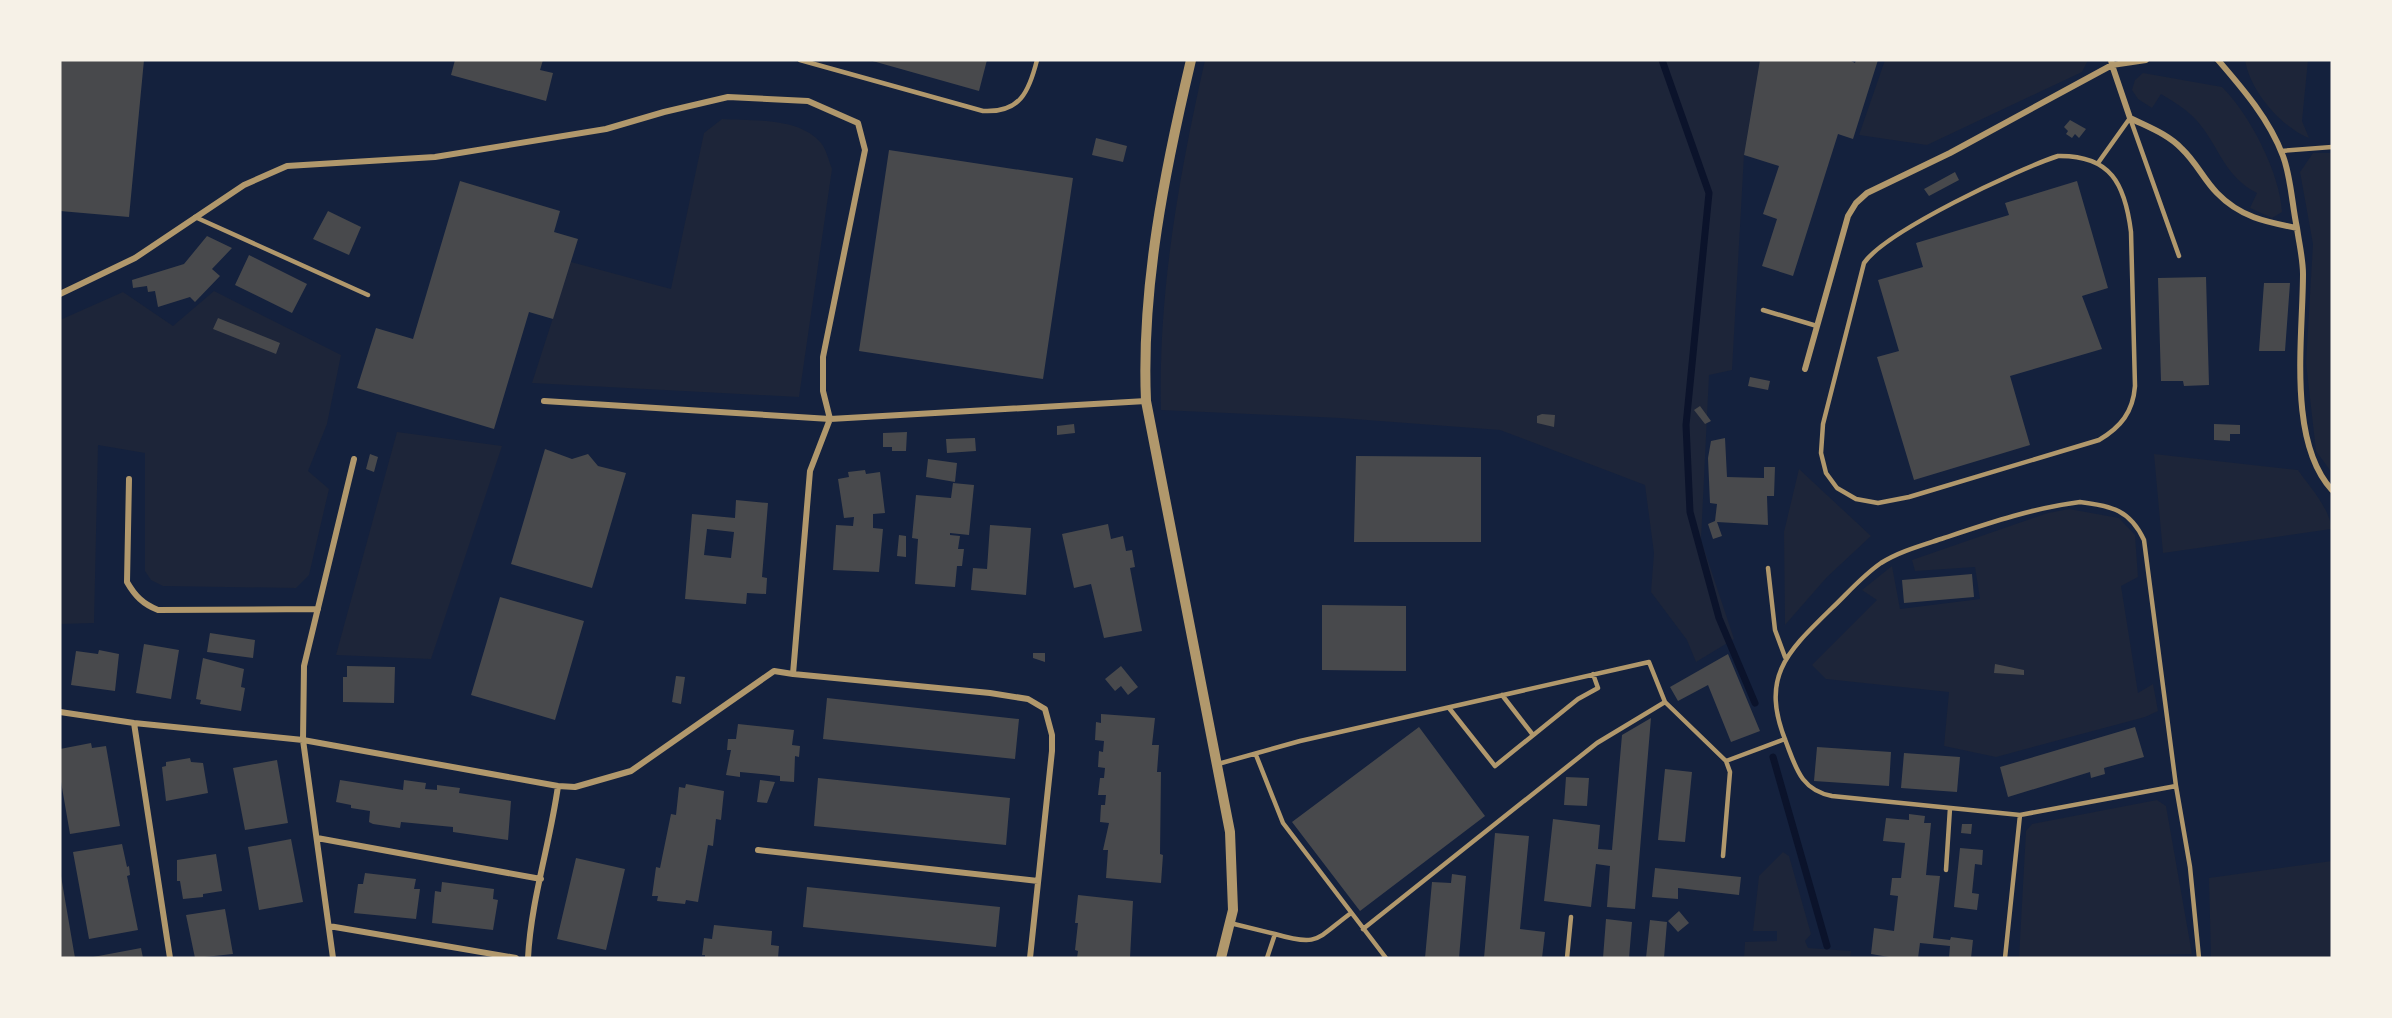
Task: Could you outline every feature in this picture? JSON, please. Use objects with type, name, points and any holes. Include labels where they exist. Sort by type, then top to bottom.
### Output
[{"type":"street","points":[[1191,60],[1168,176],[1149,299],[1144,357],[1146,401],[1230,832],[1233,910],[1221,958]]},
{"type":"street","points":[[1805,369],[1848,216],[1856,203],[1867,193],[1950,153],[2112,63],[2146,60]]},
{"type":"street","points":[[2218,60],[2253,103],[2281,151],[2297,228],[2303,272],[2300,340],[2301,392],[2310,455],[2332,490]]},
{"type":"street","points":[[2112,63],[2130,118],[2168,136],[2184,150],[2216,193],[2235,209],[2256,221],[2297,228]]},
{"type":"street","points":[[60,294],[135,258],[244,185],[287,166],[435,158],[606,129],[728,97],[807,101],[858,123],[865,150],[823,357],[824,391],[830,419],[810,471],[793,674]]},
{"type":"street","points":[[543,401],[830,419],[1146,401]]},
{"type":"street","points":[[333,958],[303,741],[304,666],[354,459]]},
{"type":"street","points":[[129,478],[127,582],[134,594],[145,604],[158,610],[318,609]]},
{"type":"street","points":[[60,712],[134,723],[303,741],[558,786],[575,787],[631,771],[774,671],[990,693],[1028,699],[1045,709],[1052,735],[1030,958]]},
{"type":"street","points":[[134,723],[170,958]]},
{"type":"street","points":[[528,958],[530,931],[558,786]]},
{"type":"street","points":[[316,838],[541,879]]},
{"type":"street","points":[[758,850],[1038,881]]},
{"type":"street","points":[[329,926],[516,958]]},
{"type":"lane","points":[[800,60],[983,111],[999,111],[1011,107],[1022,98],[1031,83],[1037,60]]},
{"type":"lane","points":[[2098,163],[2130,118]]},
{"type":"lane","points":[[2130,118],[2179,256]]},
{"type":"lane","points":[[2281,151],[2332,147]]},
{"type":"lane","points":[[2058,156],[2078,156],[2098,163],[2110,173],[2121,188],[2128,207],[2131,231],[2135,386],[2134,403],[2125,419],[2114,431],[2098,440],[1909,497],[1878,503],[1856,499],[1838,488],[1826,473],[1821,453],[1822,424],[1859,276],[1871,253],[1904,232],[2035,164],[2058,156]]},
{"type":"lane","points":[[195,217],[368,295]]},
{"type":"lane","points":[[1763,310],[1817,326]]},
{"type":"lane","points":[[2176,786],[2020,815],[1821,794],[1805,784],[1785,740],[1776,718],[1774,687],[1785,657],[1861,580],[1881,563],[1905,551],[2045,506],[2080,502],[2115,509],[2129,516],[2144,540],[2176,786],[2190,867],[2199,958]]},
{"type":"lane","points":[[1768,568],[1775,630],[1785,657]]},
{"type":"lane","points":[[1217,765],[1300,741],[1649,662],[1665,702],[1726,761],[1730,772],[1723,856]]},
{"type":"lane","points":[[1449,708],[1495,766],[1578,699],[1598,688],[1593,674]]},
{"type":"lane","points":[[1502,695],[1533,735]]},
{"type":"lane","points":[[1363,929],[1597,742],[1665,702]]},
{"type":"lane","points":[[1726,761],[1785,740]]},
{"type":"lane","points":[[1256,755],[1283,823],[1386,958]]},
{"type":"lane","points":[[1946,870],[1950,808]]},
{"type":"lane","points":[[2005,958],[2020,815]]},
{"type":"lane","points":[[1230,923],[1301,942],[1314,940],[1351,913]]},
{"type":"lane","points":[[1567,958],[1571,917]]},
{"type":"lane","points":[[1267,958],[1275,934]]},
{"type":"shaded area","points":[[1205,60],[1760,60],[1744,155],[1732,370],[1709,375],[1701,540],[1734,639],[1696,662],[1687,640],[1651,592],[1654,553],[1645,485],[1500,430],[1340,418],[1161,410],[1163,321],[1172,234]]},
{"type":"shaded area","points":[[1885,60],[2088,60],[2082,72],[1927,145],[1859,135]]},
{"type":"shaded area","points":[[2245,60],[2308,60],[2302,121],[2309,138],[2288,126],[2268,106],[2253,84]]},
{"type":"shaded area","points":[[2143,73],[2222,87],[2243,113],[2262,145],[2276,180],[2282,212],[2272,218],[2250,208],[2257,193],[2246,186],[2230,170],[2205,132],[2185,110],[2161,94],[2152,108],[2138,99],[2132,90],[2135,80]]},
{"type":"shaded area","points":[[722,119],[775,122],[801,129],[821,143],[832,169],[799,397],[532,383],[571,262],[671,289],[704,133]]},
{"type":"shaded area","points":[[2313,153],[2332,153],[2332,473],[2316,451],[2306,363],[2313,244],[2300,172]]},
{"type":"shaded area","points":[[214,291],[341,355],[327,424],[308,471],[329,489],[309,575],[296,588],[163,586],[151,580],[145,571],[145,453],[98,445],[94,623],[60,624],[60,320],[123,292],[173,326]]},
{"type":"shaded area","points":[[397,432],[502,446],[431,659],[336,655]]},
{"type":"shaded area","points":[[2154,454],[2298,470],[2325,508],[2329,517],[2332,534],[2331,529],[2163,553]]},
{"type":"shaded area","points":[[1799,469],[1871,536],[1827,577],[1785,625],[1784,532]]},
{"type":"shaded area","points":[[2069,509],[2119,518],[2135,535],[2138,577],[2121,586],[2138,693],[2153,684],[2158,711],[2145,717],[1996,757],[1944,746],[1949,692],[1826,679],[1812,665],[1877,600],[1862,590],[1892,566],[1900,609],[1980,599],[1975,567],[1915,571],[1912,560],[2048,513]]},
{"type":"shaded area","points":[[2157,800],[2166,806],[2192,954],[2019,958],[2026,831],[2032,824]]},
{"type":"shaded area","points":[[1783,852],[1789,856],[1811,934],[1805,941],[1808,948],[1851,951],[1850,958],[1744,958],[1745,942],[1777,941],[1777,931],[1753,931],[1759,876]]},
{"type":"shaded area","points":[[2332,861],[2332,958],[2211,958],[2209,878]]},
{"type":"building","points":[[60,60],[144,60],[129,217],[60,211]]},
{"type":"building","points":[[455,60],[543,60],[540,70],[553,73],[546,101],[451,75]]},
{"type":"building","points":[[869,60],[987,60],[979,91]]},
{"type":"building","points":[[1760,60],[1849,60],[1855,63],[1856,60],[1878,60],[1853,139],[1838,134],[1793,276],[1762,266],[1777,219],[1763,214],[1779,166],[1744,155]]},
{"type":"building","points":[[2070,120],[2086,129],[2079,138],[2075,134],[2072,138],[2066,134],[2068,131],[2064,127]]},
{"type":"building","points":[[1096,138],[1127,146],[1123,162],[1092,155]]},
{"type":"building","points":[[889,150],[1073,178],[1043,379],[859,351]]},
{"type":"building","points":[[1955,172],[1959,180],[1929,196],[1924,189]]},
{"type":"building","points":[[460,181],[560,211],[554,232],[578,239],[553,319],[529,312],[494,429],[357,388],[376,328],[413,339]]},
{"type":"building","points":[[2077,181],[2108,288],[2082,296],[2102,349],[2010,376],[2030,445],[1914,480],[1877,357],[1899,351],[1878,280],[1923,267],[1916,243],[2009,215],[2005,203]]},
{"type":"building","points":[[328,211],[361,227],[349,255],[313,239]]},
{"type":"building","points":[[207,236],[232,248],[212,269],[220,276],[195,302],[190,297],[158,307],[155,291],[148,292],[147,286],[133,288],[132,280],[184,264]]},
{"type":"building","points":[[249,255],[307,284],[292,313],[235,285]]},
{"type":"building","points":[[2206,277],[2209,385],[2184,386],[2183,381],[2161,381],[2158,278]]},
{"type":"building","points":[[2264,283],[2290,283],[2285,351],[2259,351]]},
{"type":"building","points":[[218,318],[280,343],[276,354],[213,329]]},
{"type":"building","points":[[1750,377],[1770,381],[1768,390],[1748,386]]},
{"type":"building","points":[[1700,406],[1711,421],[1705,424],[1694,410]]},
{"type":"building","points":[[1555,415],[1554,427],[1537,423],[1537,416]]},
{"type":"building","points":[[1074,424],[1075,433],[1057,435],[1057,426]]},
{"type":"building","points":[[2214,424],[2240,425],[2240,434],[2230,434],[2230,441],[2214,440]]},
{"type":"building","points":[[907,432],[906,451],[892,451],[892,447],[883,447],[883,433]]},
{"type":"building","points":[[975,438],[976,451],[947,453],[946,439]]},
{"type":"building","points":[[1725,438],[1727,477],[1764,478],[1764,467],[1775,467],[1774,496],[1767,496],[1768,525],[1717,522],[1722,536],[1713,539],[1708,524],[1715,521],[1717,504],[1710,503],[1708,458],[1711,441]]},
{"type":"building","points":[[545,449],[572,459],[588,454],[598,466],[626,473],[592,588],[511,564]]},
{"type":"building","points":[[370,454],[378,457],[374,472],[366,469]]},
{"type":"building","points":[[1356,456],[1481,457],[1481,542],[1354,542]]},
{"type":"building","points":[[928,459],[957,463],[955,482],[926,477]]},
{"type":"building","points":[[865,470],[866,474],[880,472],[885,513],[873,514],[873,528],[883,529],[879,572],[833,570],[836,525],[853,526],[854,517],[844,518],[838,479],[849,477],[848,472]]},
{"type":"building","points":[[953,483],[974,485],[969,535],[950,533],[950,535],[960,536],[958,549],[964,549],[962,566],[957,566],[955,587],[915,584],[918,539],[912,538],[916,495],[951,498]]},
{"type":"building","points":[[736,500],[768,503],[762,577],[767,578],[766,594],[747,593],[746,604],[685,599],[692,514],[735,518]],"holes":[[[707,529],[734,532],[731,558],[704,555]]]},
{"type":"building","points":[[1108,524],[1111,539],[1123,536],[1126,551],[1132,550],[1135,567],[1130,568],[1142,631],[1104,638],[1091,584],[1074,588],[1062,534]]},
{"type":"building","points":[[990,525],[1031,528],[1026,595],[971,590],[973,568],[987,569]]},
{"type":"building","points":[[899,535],[906,536],[906,557],[897,556]]},
{"type":"building","points":[[1972,574],[1974,597],[1904,603],[1902,580]]},
{"type":"building","points":[[500,597],[584,621],[555,720],[471,695]]},
{"type":"building","points":[[1322,605],[1406,606],[1406,671],[1322,670]]},
{"type":"building","points":[[210,633],[255,640],[253,658],[207,652]]},
{"type":"building","points":[[144,644],[179,650],[171,699],[136,693]]},
{"type":"building","points":[[99,650],[119,654],[115,691],[71,685],[76,651],[98,654]]},
{"type":"building","points":[[1033,653],[1045,653],[1045,662],[1033,658]]},
{"type":"building","points":[[1728,654],[1760,731],[1731,742],[1708,685],[1678,701],[1670,687]]},
{"type":"building","points":[[203,658],[244,669],[241,687],[245,688],[241,711],[200,704],[201,700],[196,699]]},
{"type":"building","points":[[1995,664],[2024,670],[2024,675],[1994,673]]},
{"type":"building","points":[[347,666],[395,667],[394,703],[343,702],[343,677],[347,677]]},
{"type":"building","points":[[1121,666],[1138,687],[1128,695],[1121,686],[1115,691],[1105,679]]},
{"type":"building","points":[[676,676],[685,677],[681,704],[672,702]]},
{"type":"building","points":[[827,698],[1019,719],[1015,759],[823,739]]},
{"type":"building","points":[[1101,714],[1155,718],[1152,745],[1159,745],[1157,772],[1161,772],[1160,854],[1163,855],[1161,883],[1106,878],[1108,850],[1103,850],[1109,823],[1100,822],[1101,805],[1105,805],[1106,795],[1098,795],[1100,778],[1104,778],[1105,768],[1098,767],[1099,751],[1103,752],[1104,741],[1095,740],[1096,722],[1101,723]]},
{"type":"building","points":[[1651,718],[1635,909],[1607,907],[1610,866],[1596,864],[1591,907],[1544,901],[1553,819],[1600,825],[1598,849],[1612,850],[1622,735]]},
{"type":"building","points":[[738,724],[794,730],[792,745],[800,746],[799,757],[795,756],[794,782],[780,781],[780,776],[761,774],[740,772],[740,777],[726,775],[731,750],[727,750],[728,739],[736,739]]},
{"type":"building","points":[[1419,727],[1485,816],[1360,911],[1292,822]]},
{"type":"building","points":[[2135,727],[2144,757],[2104,768],[2105,774],[2091,778],[2090,772],[2008,797],[2000,767]]},
{"type":"building","points":[[91,743],[92,748],[106,746],[120,826],[70,834],[60,776],[60,749]]},
{"type":"building","points":[[1817,747],[1891,752],[1889,786],[1814,781]]},
{"type":"building","points":[[1904,753],[1960,757],[1957,792],[1901,788]]},
{"type":"building","points":[[190,758],[191,762],[203,763],[208,793],[166,801],[162,767],[166,766],[166,762]]},
{"type":"building","points":[[277,760],[288,823],[245,830],[233,768]]},
{"type":"building","points":[[1665,769],[1692,772],[1685,842],[1658,840]]},
{"type":"building","points":[[1566,777],[1589,778],[1587,806],[1564,805]]},
{"type":"building","points":[[818,778],[1010,798],[1006,845],[814,826]]},
{"type":"building","points":[[340,780],[403,790],[404,780],[426,783],[425,789],[437,790],[437,785],[460,788],[459,793],[511,801],[508,840],[453,832],[453,827],[401,822],[400,828],[373,824],[369,822],[370,811],[351,808],[351,805],[336,802]]},
{"type":"building","points":[[760,780],[775,782],[767,803],[757,802]]},
{"type":"building","points":[[686,784],[724,791],[721,820],[716,819],[713,846],[708,845],[698,902],[686,900],[685,904],[657,901],[658,896],[652,896],[656,867],[660,868],[671,814],[676,815],[679,787],[685,788]]},
{"type":"building","points":[[1909,814],[1925,816],[1924,823],[1931,823],[1926,875],[1940,876],[1933,938],[1950,940],[1951,937],[1973,940],[1971,958],[1949,958],[1950,946],[1920,943],[1918,958],[1895,958],[1871,954],[1874,928],[1894,931],[1898,896],[1890,895],[1892,878],[1901,878],[1905,843],[1883,841],[1886,818],[1909,820]]},
{"type":"building","points":[[1962,824],[1972,824],[1971,834],[1961,833]]},
{"type":"building","points":[[1495,833],[1529,836],[1520,929],[1545,932],[1542,958],[1484,958]]},
{"type":"building","points":[[291,839],[303,902],[259,910],[248,847]]},
{"type":"building","points":[[122,844],[127,867],[129,866],[130,875],[127,876],[138,930],[89,939],[73,852]]},
{"type":"building","points":[[1960,848],[1983,850],[1982,865],[1975,864],[1972,893],[1979,894],[1977,910],[1954,907]]},
{"type":"building","points":[[216,854],[222,891],[203,894],[203,897],[183,899],[180,881],[177,881],[177,860]]},
{"type":"building","points":[[576,858],[625,869],[606,950],[557,939]]},
{"type":"building","points":[[1655,868],[1741,877],[1739,895],[1678,888],[1678,899],[1652,897]]},
{"type":"building","points":[[365,873],[416,879],[414,889],[420,889],[416,919],[354,913],[358,884],[363,884]]},
{"type":"building","points":[[1452,874],[1466,876],[1459,958],[1425,958],[1432,882],[1451,883]]},
{"type":"building","points":[[61,876],[75,958],[60,958]]},
{"type":"building","points":[[442,882],[494,889],[493,899],[498,900],[493,930],[432,923],[435,891],[441,892]]},
{"type":"building","points":[[807,887],[1000,907],[996,947],[803,927]]},
{"type":"building","points":[[1078,895],[1133,901],[1130,958],[1077,958],[1078,951],[1075,950],[1078,923],[1075,923]]},
{"type":"building","points":[[225,909],[233,954],[195,958],[186,915]]},
{"type":"building","points":[[1679,911],[1689,923],[1678,932],[1668,921]]},
{"type":"building","points":[[1606,919],[1632,922],[1629,958],[1603,958]]},
{"type":"building","points":[[1650,920],[1667,922],[1664,958],[1646,958]]},
{"type":"building","points":[[714,925],[772,931],[771,945],[779,946],[778,958],[705,958],[705,955],[702,955],[704,938],[712,939]]},
{"type":"building","points":[[141,948],[143,958],[93,958],[93,957]]},
{"type":"waterway","points":[[1662,60],[1709,193],[1686,425],[1690,512],[1719,618],[1755,703]]},
{"type":"waterway","points":[[1773,757],[1827,946]]}]
